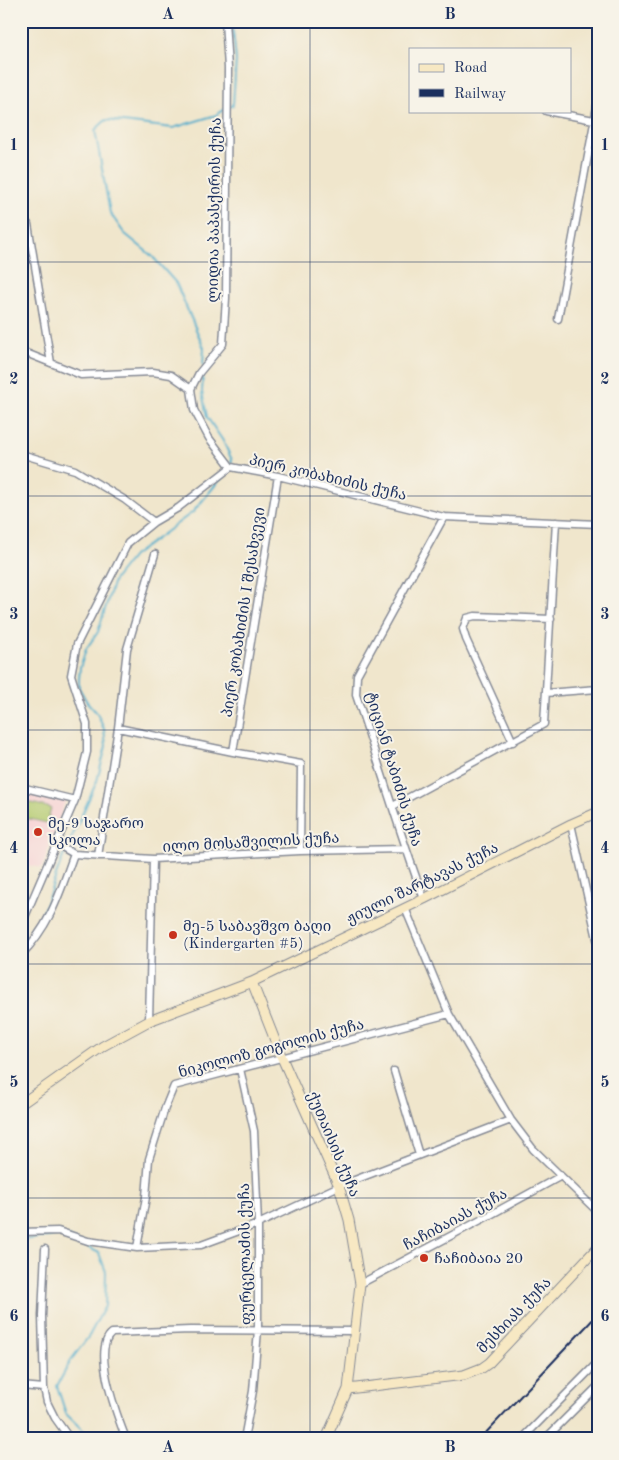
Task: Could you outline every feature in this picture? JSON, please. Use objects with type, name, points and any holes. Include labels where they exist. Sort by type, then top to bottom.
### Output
[{"type":"street","name":"ლიდია პაპასქირის ქუჩა","points":[[191,389],[200,373],[223,344],[226,298],[228,106],[225,21]]},
{"type":"street","points":[[558,319],[598,101]]},
{"type":"street","points":[[551,112],[594,120]]},
{"type":"street","points":[[28,224],[51,363]]},
{"type":"street","points":[[21,351],[81,375],[153,372],[171,375],[191,389],[194,410],[209,438],[231,467]]},
{"type":"street","points":[[21,454],[75,470],[125,500],[154,522]]},
{"type":"street","name":"პიერ კობახიძის ქუჩა","points":[[21,926],[75,800],[87,752],[87,724],[71,675],[77,644],[128,543],[154,522],[178,508],[231,467],[278,476],[444,517],[598,524]]},
{"type":"street","name":"პიერ კობახიძის I შესახვევი","points":[[233,752],[278,476]]},
{"type":"street","name":"ტიციან ტაბიძის ქუჩა","points":[[424,899],[405,849],[393,806],[356,695],[357,675],[444,517]]},
{"type":"street","points":[[393,806],[544,724],[556,522]]},
{"type":"street","points":[[98,856],[118,728],[127,650],[155,554]]},
{"type":"street","points":[[513,742],[466,639],[464,629],[468,618],[475,616],[551,620]]},
{"type":"street","points":[[546,693],[598,689]]},
{"type":"street","points":[[118,728],[301,764],[300,851]]},
{"type":"street","points":[[21,787],[75,800]]},
{"type":"street","name":"ჟიული შარტავას ქუჩა","points":[[21,1104],[103,1046],[150,1021],[252,982],[598,812]]},
{"type":"street","points":[[571,824],[598,943]]},
{"type":"street","points":[[21,955],[38,936],[51,916],[72,854],[57,844]]},
{"type":"street","name":"ილო მოსაშვილის ქუჩა","points":[[72,854],[153,859],[300,851],[405,849]]},
{"type":"street","points":[[150,1021],[153,859]]},
{"type":"street","points":[[405,908],[449,1014],[511,1120],[533,1149],[598,1212]]},
{"type":"street","name":"ქუთაისის ქუჩა","points":[[252,982],[282,1058],[339,1186],[349,1220],[360,1284],[348,1389],[326,1439]]},
{"type":"street","name":"ნიკოლოზ გოგოლის ქუჩა","points":[[137,1248],[146,1196],[149,1159],[172,1089],[178,1084],[449,1014]]},
{"type":"street","name":"ფურცელაძის ქუჩა","points":[[240,1069],[254,1131],[258,1224],[258,1330],[252,1391],[244,1439]]},
{"type":"street","points":[[394,1071],[419,1155]]},
{"type":"street","points":[[21,1232],[58,1231],[88,1241],[137,1248],[201,1245],[258,1224],[339,1186],[511,1120]]},
{"type":"street","name":"ჩაჩიბაიას ქუჩა","points":[[360,1284],[561,1176]]},
{"type":"street","name":"მესხიას ქუჩა","points":[[348,1389],[464,1375],[482,1368],[489,1363],[598,1247]]},
{"type":"street","points":[[45,1249],[42,1316],[44,1388],[47,1402],[55,1418],[70,1439]]},
{"type":"street","points":[[126,1439],[113,1404],[104,1358],[105,1343],[112,1333],[258,1330],[355,1331]]},
{"type":"street","points":[[522,1439],[598,1362]]},
{"type":"street","points":[[21,1386],[44,1388]]},
{"type":"street","points":[[546,1439],[598,1386]]},
{"type":"shaded area","name":"მე-9 საჯარო სკოლა","points":[[21,789],[66,799],[42,868],[21,864]]},
{"type":"green space","points":[[24,801],[51,808],[47,823],[21,817]]},
{"type":"waterway","points":[[229,107],[233,105],[236,60],[232,21]]},
{"type":"waterway","points":[[203,366],[204,348],[176,283],[152,256],[124,233],[110,213],[95,130],[106,120],[173,128],[216,115],[225,109]]},
{"type":"waterway","points":[[203,373],[202,392],[207,417],[223,441],[232,460],[231,463]]},
{"type":"waterway","points":[[67,848],[97,781],[106,746],[104,729],[97,713],[87,702],[79,688],[79,679],[80,668],[86,649],[98,632],[114,580],[133,556],[193,512],[222,477]]},
{"type":"waterway","points":[[21,947],[42,914],[65,852]]},
{"type":"waterway","points":[[21,1240],[61,1235]]},
{"type":"waterway","points":[[68,1237],[99,1253],[106,1272],[105,1306],[89,1336],[71,1360],[57,1386],[66,1414],[94,1439]]},
{"type":"railway","points":[[480,1439],[598,1314]]},
{"type":"place","name":"მე-9 საჯარო სკოლა","points":[[38,832]]},
{"type":"place","name":"მე-5 საბავშვო ბაღი (Kindergarten #5)","points":[[173,935]]},
{"type":"place","name":"ჩაჩიბაია 20","points":[[424,1258]]}]
